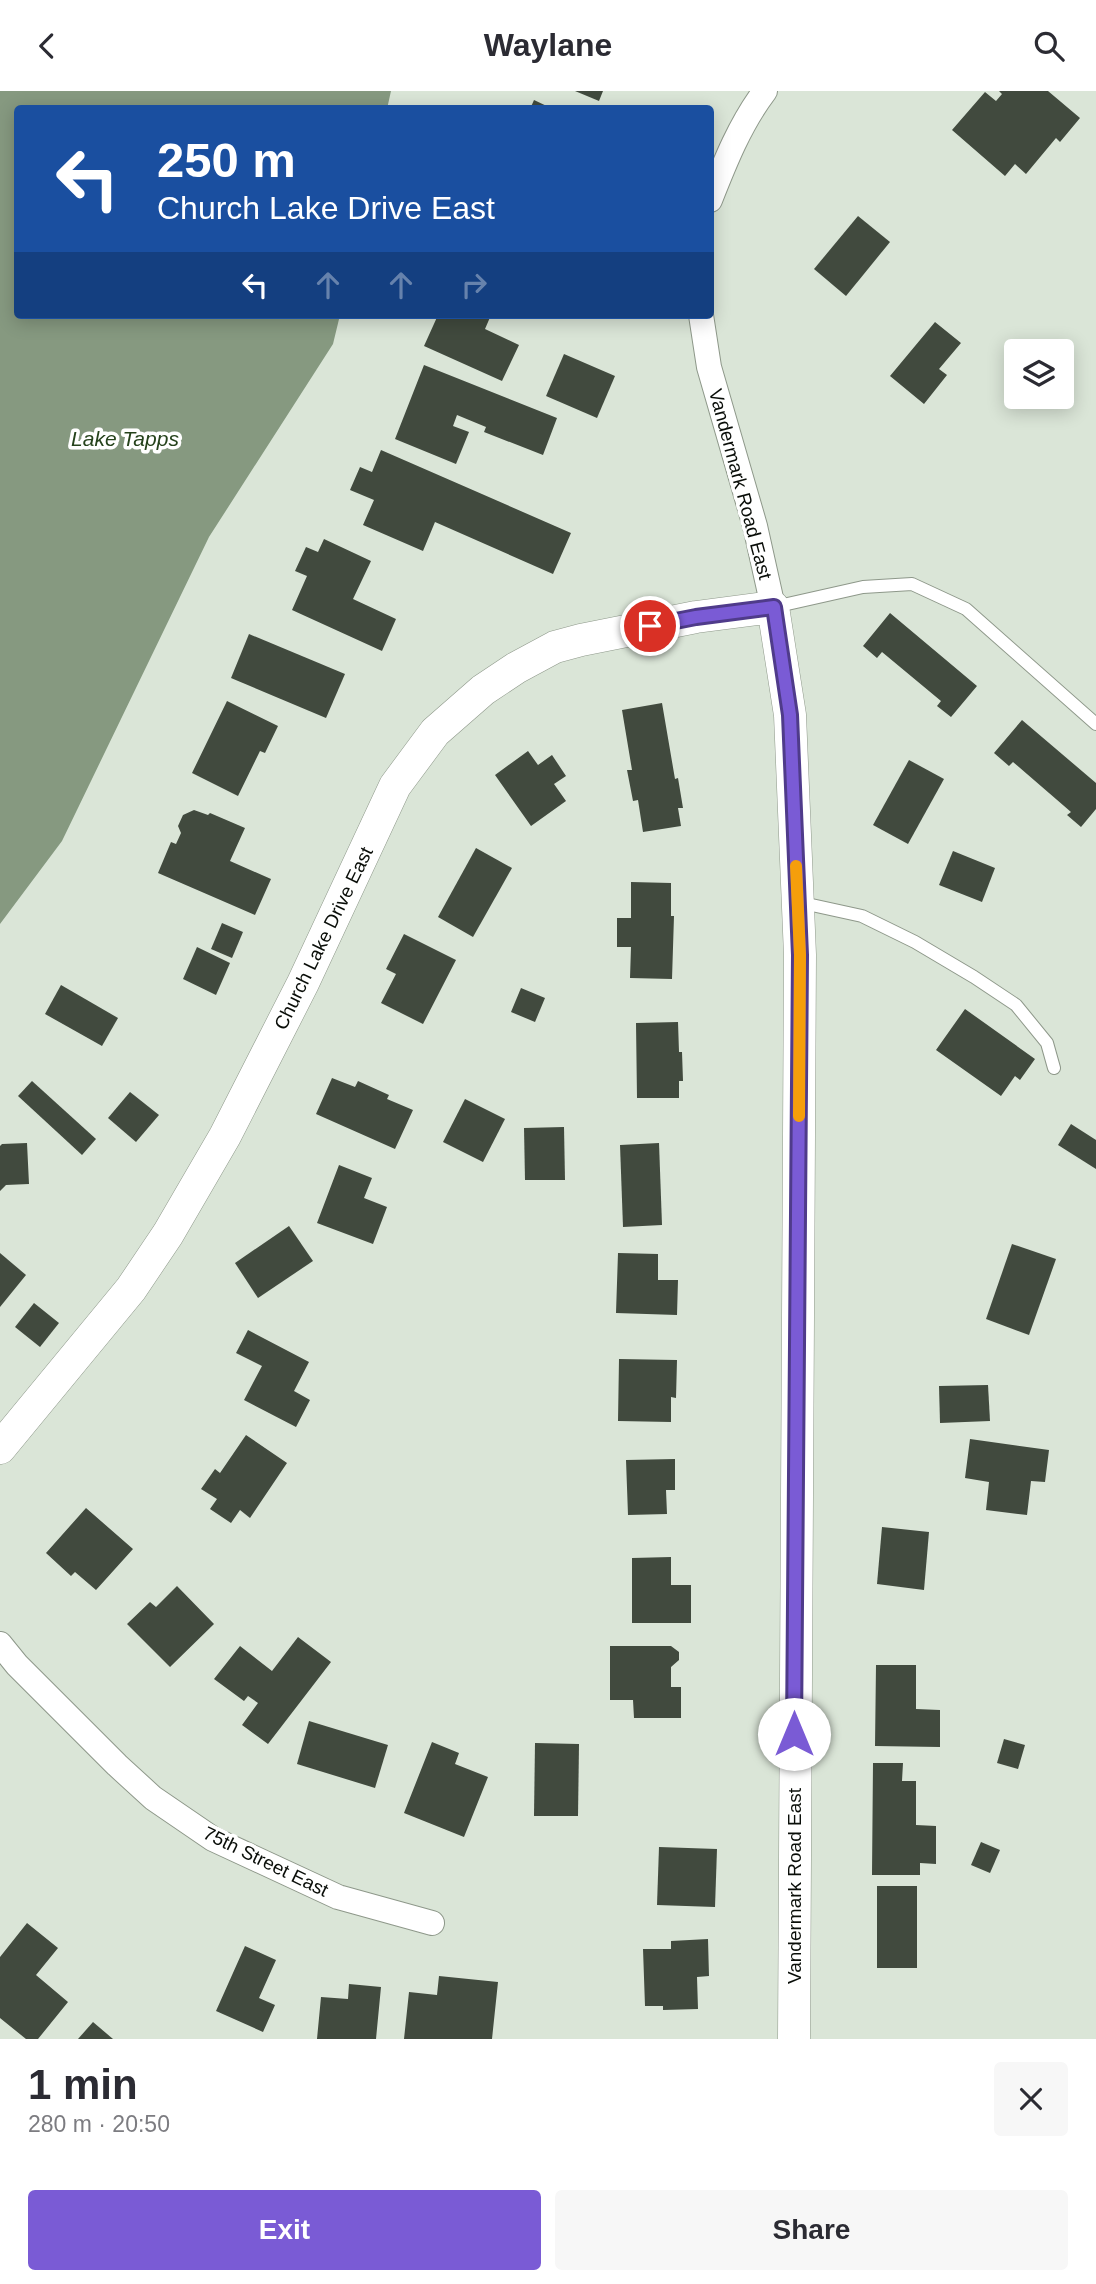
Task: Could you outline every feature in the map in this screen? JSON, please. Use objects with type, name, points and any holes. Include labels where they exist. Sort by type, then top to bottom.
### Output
[{"type":"street","points":[[714,190],[750,110],[765,91]]},
{"type":"street","name":"Vandermark Road East","points":[[702,319],[709,367],[755,526],[774,607],[790,715],[800,969],[794,2039]]},
{"type":"street","name":"Church Lake Drive East","points":[[0,1448],[131,1289],[168,1234],[231,1125],[303,983],[395,786],[435,732],[483,690],[555,647],[696,617],[774,607]]},
{"type":"street","name":"75th Street East","points":[[0,1644],[17,1665],[153,1798],[213,1839],[338,1897],[432,1923]]},
{"type":"lane","points":[[774,607],[863,587],[912,584],[966,609],[1096,724]]},
{"type":"lane","points":[[797,902],[862,916],[915,942],[974,977],[1016,1005],[1047,1043],[1054,1068]]},
{"type":"water","name":"Lake Tapps","points":[[0,91],[391,91],[388,105],[14,105],[14,319],[339,319],[333,344],[209,537],[62,841],[0,924]]},
{"type":"building","points":[[575,91],[603,91],[599,101]]},
{"type":"building","points":[[999,91],[1048,91],[1080,118],[1060,142],[1056,138],[1026,174],[1015,164],[1005,176],[952,130],[985,92],[996,101],[1002,94]]},
{"type":"building","points":[[534,100],[545,105],[532,105]]},
{"type":"building","points":[[858,216],[890,242],[846,296],[814,269]]},
{"type":"building","points":[[436,319],[489,319],[485,329],[519,345],[502,381],[424,346]]},
{"type":"building","points":[[935,322],[961,343],[939,369],[947,375],[924,404],[890,376]]},
{"type":"building","points":[[564,354],[615,376],[597,418],[546,396]]},
{"type":"building","points":[[424,365],[557,418],[543,455],[484,432],[486,427],[457,415],[453,426],[469,432],[456,464],[395,439]]},
{"type":"building","points":[[381,450],[571,533],[553,574],[435,522],[423,551],[363,525],[374,500],[350,490],[360,467],[372,472]]},
{"type":"building","points":[[324,539],[371,561],[353,599],[396,619],[382,651],[292,610],[307,576],[295,571],[306,547],[318,552]]},
{"type":"building","points":[[890,613],[977,686],[951,717],[937,706],[941,701],[882,652],[877,658],[863,646]]},
{"type":"building","points":[[249,634],[345,674],[326,718],[231,678]]},
{"type":"building","points":[[227,701],[278,726],[265,753],[260,751],[238,796],[192,773]]},
{"type":"building","points":[[662,703],[675,779],[678,778],[683,808],[678,808],[681,826],[643,832],[638,800],[633,801],[627,770],[632,770],[622,710]]},
{"type":"building","points":[[1022,720],[1096,783],[1096,809],[1081,827],[1067,815],[1071,812],[1013,762],[1009,766],[994,753]]},
{"type":"building","points":[[528,751],[538,765],[552,755],[566,776],[554,784],[566,801],[531,826],[495,775]]},
{"type":"building","points":[[909,760],[944,779],[908,844],[873,825]]},
{"type":"building","points":[[194,810],[208,815],[210,813],[245,828],[230,861],[271,879],[255,915],[158,873],[171,842],[176,844],[181,833],[178,826],[183,815]]},
{"type":"building","points":[[476,848],[512,868],[473,937],[438,917]]},
{"type":"building","points":[[953,851],[995,868],[982,902],[939,885]]},
{"type":"building","points":[[631,882],[671,883],[671,916],[674,916],[672,979],[630,978],[631,947],[617,947],[617,918],[631,918]]},
{"type":"building","points":[[222,923],[243,932],[232,958],[211,949]]},
{"type":"building","points":[[404,934],[456,960],[423,1024],[381,1003],[396,974],[386,969]]},
{"type":"building","points":[[197,947],[230,963],[216,995],[183,979]]},
{"type":"building","points":[[61,985],[118,1018],[102,1046],[45,1014]]},
{"type":"building","points":[[521,988],[545,998],[535,1022],[511,1012]]},
{"type":"building","points":[[965,1009],[1035,1059],[1020,1080],[1015,1076],[1001,1096],[936,1050]]},
{"type":"building","points":[[678,1022],[683,1081],[679,1081],[679,1098],[637,1098],[636,1023]]},
{"type":"building","points":[[332,1078],[355,1087],[358,1081],[389,1095],[387,1099],[413,1110],[395,1149],[316,1114]]},
{"type":"building","points":[[32,1081],[96,1139],[82,1155],[18,1096]]},
{"type":"building","points":[[130,1092],[159,1115],[136,1142],[108,1118]]},
{"type":"building","points":[[465,1099],[505,1119],[483,1162],[443,1142]]},
{"type":"building","points":[[1071,1124],[1096,1140],[1096,1169],[1058,1145]]},
{"type":"building","points":[[564,1127],[565,1180],[525,1180],[524,1128]]},
{"type":"building","points":[[27,1143],[29,1184],[6,1185],[0,1191],[0,1146]]},
{"type":"building","points":[[659,1143],[662,1225],[623,1227],[620,1145]]},
{"type":"building","points":[[339,1165],[372,1178],[364,1198],[387,1207],[373,1244],[317,1223]]},
{"type":"building","points":[[289,1226],[313,1261],[258,1298],[235,1263]]},
{"type":"building","points":[[1012,1244],[1056,1259],[1029,1335],[986,1319]]},
{"type":"building","points":[[0,1253],[26,1275],[0,1307]]},
{"type":"building","points":[[618,1253],[658,1254],[658,1280],[678,1280],[677,1315],[616,1313]]},
{"type":"building","points":[[34,1303],[59,1323],[40,1347],[15,1327]]},
{"type":"building","points":[[248,1330],[309,1362],[294,1391],[310,1400],[296,1427],[244,1400],[262,1366],[236,1353]]},
{"type":"building","points":[[619,1359],[677,1360],[676,1398],[671,1397],[671,1422],[618,1421]]},
{"type":"building","points":[[988,1385],[990,1421],[940,1423],[939,1386]]},
{"type":"building","points":[[246,1435],[287,1463],[250,1518],[240,1510],[231,1523],[210,1509],[217,1499],[201,1489],[215,1469],[220,1473]]},
{"type":"building","points":[[970,1439],[1049,1450],[1045,1482],[1031,1481],[1027,1515],[986,1510],[989,1482],[965,1478]]},
{"type":"building","points":[[675,1459],[675,1490],[666,1490],[667,1514],[628,1515],[626,1460]]},
{"type":"building","points":[[86,1508],[133,1549],[96,1590],[75,1572],[71,1576],[46,1553]]},
{"type":"building","points":[[882,1527],[929,1532],[924,1590],[877,1584]]},
{"type":"building","points":[[671,1557],[671,1585],[691,1585],[691,1623],[632,1623],[632,1558]]},
{"type":"building","points":[[177,1586],[214,1624],[170,1667],[127,1624],[150,1602],[156,1607]]},
{"type":"building","points":[[298,1637],[331,1662],[268,1744],[242,1725],[258,1703],[248,1696],[244,1701],[214,1679],[240,1646],[272,1671]]},
{"type":"building","points":[[610,1646],[671,1646],[679,1652],[679,1660],[671,1667],[671,1687],[681,1687],[681,1718],[634,1718],[633,1700],[610,1700]]},
{"type":"building","points":[[876,1665],[916,1665],[916,1709],[940,1710],[940,1747],[875,1746]]},
{"type":"building","points":[[309,1721],[388,1745],[375,1788],[297,1764]]},
{"type":"building","points":[[1004,1739],[1025,1745],[1018,1769],[997,1763]]},
{"type":"building","points":[[432,1742],[459,1753],[455,1764],[488,1777],[464,1837],[404,1813]]},
{"type":"building","points":[[535,1743],[579,1744],[578,1816],[534,1816]]},
{"type":"building","points":[[873,1763],[903,1763],[902,1781],[916,1781],[916,1825],[936,1826],[936,1864],[920,1863],[920,1875],[872,1875]]},
{"type":"building","points":[[981,1842],[1000,1850],[990,1873],[971,1865]]},
{"type":"building","points":[[659,1847],[717,1849],[715,1907],[657,1905]]},
{"type":"building","points":[[877,1886],[917,1886],[917,1968],[877,1968]]},
{"type":"building","points":[[27,1923],[58,1948],[36,1975],[68,2002],[38,2039],[26,2039],[0,2018],[0,1957]]},
{"type":"building","points":[[708,1939],[709,1976],[697,1977],[698,2009],[663,2010],[663,2006],[645,2006],[643,1949],[671,1949],[671,1941]]},
{"type":"building","points":[[245,1946],[276,1960],[259,1998],[275,2005],[263,2032],[216,2011]]},
{"type":"building","points":[[439,1976],[498,1982],[492,2039],[404,2039],[409,1992],[437,1995]]},
{"type":"building","points":[[349,1984],[381,1987],[376,2039],[317,2039],[321,1997],[348,1999]]},
{"type":"building","points":[[93,2022],[113,2039],[78,2039]]},
{"type":"slow traffic","points":[[796,866],[800,955],[799,1116]]},
{"type":"route","points":[[650,626],[774,607],[790,715],[800,955],[794,1734]]}]
